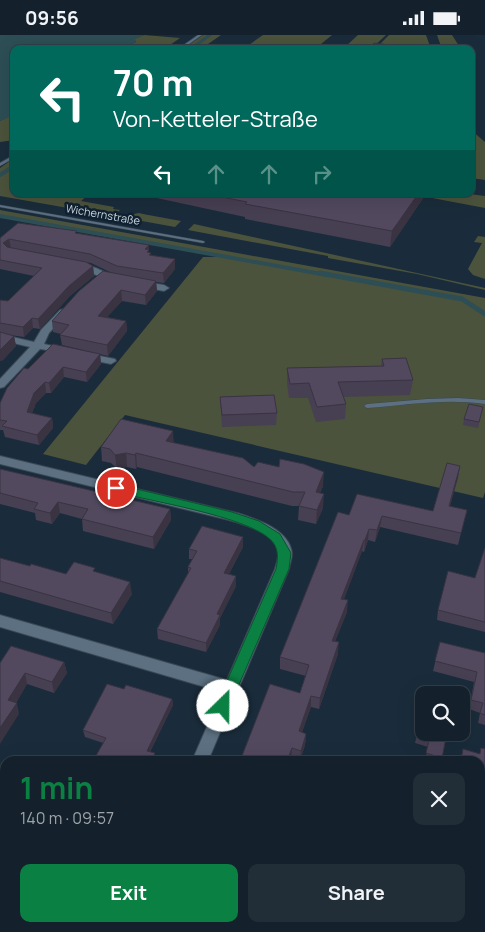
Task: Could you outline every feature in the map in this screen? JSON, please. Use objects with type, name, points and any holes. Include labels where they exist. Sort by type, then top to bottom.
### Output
[{"type":"street","points":[[65,263],[91,268],[99,278],[164,288]]},
{"type":"street","points":[[0,385],[37,346],[45,332],[70,306]]},
{"type":"street","points":[[0,337],[111,361]]},
{"type":"street","points":[[0,460],[232,516],[255,524],[276,537],[284,553],[282,569],[202,756]]},
{"type":"street","points":[[0,621],[231,688]]},
{"type":"lane","points":[[185,45],[200,35]]},
{"type":"lane","points":[[0,158],[8,160]]},
{"type":"lane","points":[[0,165],[8,160]]},
{"type":"lane","name":"Wichernstraße","points":[[0,206],[203,242]]},
{"type":"lane","points":[[367,406],[472,399],[485,402]]},
{"type":"shaded area","points":[[0,35],[144,35],[135,39],[136,42],[129,45],[10,45],[10,117],[0,121]]},
{"type":"shaded area","points":[[144,35],[180,38],[170,45],[129,45],[136,42],[134,39]]},
{"type":"shaded area","points":[[203,35],[221,35],[207,45],[189,45]]},
{"type":"shaded area","points":[[263,35],[332,35],[320,45],[249,45]]},
{"type":"shaded area","points":[[358,35],[386,35],[375,45],[347,45]]},
{"type":"shaded area","points":[[389,35],[426,35],[430,45],[379,45]]},
{"type":"shaded area","points":[[437,35],[452,35],[458,45],[441,45]]},
{"type":"shaded area","points":[[10,116],[10,141],[0,142],[0,121]]},
{"type":"shaded area","points":[[475,133],[485,142],[485,180],[475,179]]},
{"type":"shaded area","points":[[10,161],[10,197],[86,197],[81,201],[114,207],[113,209],[120,210],[113,216],[0,196],[0,168]]},
{"type":"shaded area","points":[[475,195],[485,196],[485,208],[432,198],[475,197]]},
{"type":"shaded area","points":[[0,210],[485,298],[485,492],[483,498],[125,415],[86,465],[43,454],[203,257],[217,257],[215,254],[0,215]]},
{"type":"shaded area","points":[[139,213],[181,221],[175,227],[131,219],[134,214]]},
{"type":"shaded area","points":[[194,224],[485,288],[485,290],[417,274],[328,258],[328,256],[188,230]]},
{"type":"shaded area","points":[[478,236],[485,237],[485,279],[473,275],[468,269],[482,243],[474,242]]},
{"type":"building","points":[[374,43],[390,45],[372,45]]},
{"type":"building","points":[[222,197],[416,197],[392,231],[245,204],[247,202]]},
{"type":"building","points":[[18,223],[77,231],[75,233],[149,245],[145,249],[151,253],[149,255],[175,259],[163,273],[117,266],[90,254],[9,239],[3,243],[7,247],[86,262],[93,266],[69,286],[38,319],[32,318],[23,327],[0,323],[0,300],[8,301],[42,268],[0,260],[0,238]]},
{"type":"building","points":[[103,271],[156,281],[145,295],[121,290],[98,316],[126,321],[107,345],[60,335],[69,325],[52,321],[79,291]]},
{"type":"building","points":[[0,332],[14,336],[0,350]]},
{"type":"building","points":[[53,344],[100,354],[86,372],[63,367],[49,383],[45,382],[34,393],[27,412],[52,418],[37,435],[2,426],[7,421],[0,420],[0,403],[7,388],[24,368],[28,369]]},
{"type":"building","points":[[406,358],[413,380],[338,382],[346,404],[317,407],[309,383],[290,384],[287,368],[384,366],[382,359]]},
{"type":"building","points":[[274,395],[277,413],[222,415],[220,397]]},
{"type":"building","points":[[469,404],[483,407],[479,422],[464,419]]},
{"type":"building","points":[[121,419],[173,431],[166,441],[243,458],[254,467],[258,462],[279,467],[280,459],[304,464],[324,472],[316,492],[324,494],[317,510],[299,506],[305,492],[293,492],[136,453],[135,455],[126,453],[115,455],[110,449],[101,447]]},
{"type":"building","points":[[447,463],[460,466],[449,506],[467,510],[461,533],[382,516],[377,530],[369,529],[341,599],[348,600],[332,641],[339,642],[320,698],[311,696],[299,731],[306,734],[301,751],[292,748],[289,756],[242,756],[270,684],[300,693],[309,665],[280,657],[338,512],[349,515],[357,494],[433,511]]},
{"type":"building","points":[[0,469],[170,509],[153,537],[82,519],[88,509],[58,502],[50,513],[34,509],[38,503],[0,493]]},
{"type":"building","points":[[202,526],[243,537],[224,573],[236,576],[217,614],[220,615],[206,643],[157,629],[191,568],[188,567],[197,551],[189,549]]},
{"type":"building","points":[[485,548],[485,622],[438,610],[448,571],[475,578]]},
{"type":"building","points":[[0,558],[66,574],[74,562],[95,568],[93,571],[130,582],[111,613],[0,581]]},
{"type":"building","points":[[440,642],[485,653],[485,715],[480,713],[483,703],[471,700],[477,672],[435,661]]},
{"type":"building","points":[[11,646],[64,662],[52,682],[25,673],[8,700],[17,703],[0,728],[0,663]]},
{"type":"building","points":[[107,684],[124,689],[126,685],[172,699],[147,751],[155,753],[154,756],[96,756],[106,738],[83,730]]},
{"type":"building","points":[[429,741],[445,741],[442,756],[426,753]]},
{"type":"building","points":[[481,748],[485,749],[485,756],[462,756],[463,749],[480,754]]},
{"type":"waterway","points":[[196,45],[210,35]]},
{"type":"waterway","points":[[0,175],[10,169]]},
{"type":"waterway","points":[[0,216],[327,275]]},
{"type":"waterway","points":[[320,273],[462,299],[485,314]]},
{"type":"route","points":[[116,488],[232,516],[255,524],[276,537],[284,553],[282,569],[223,706]]}]
